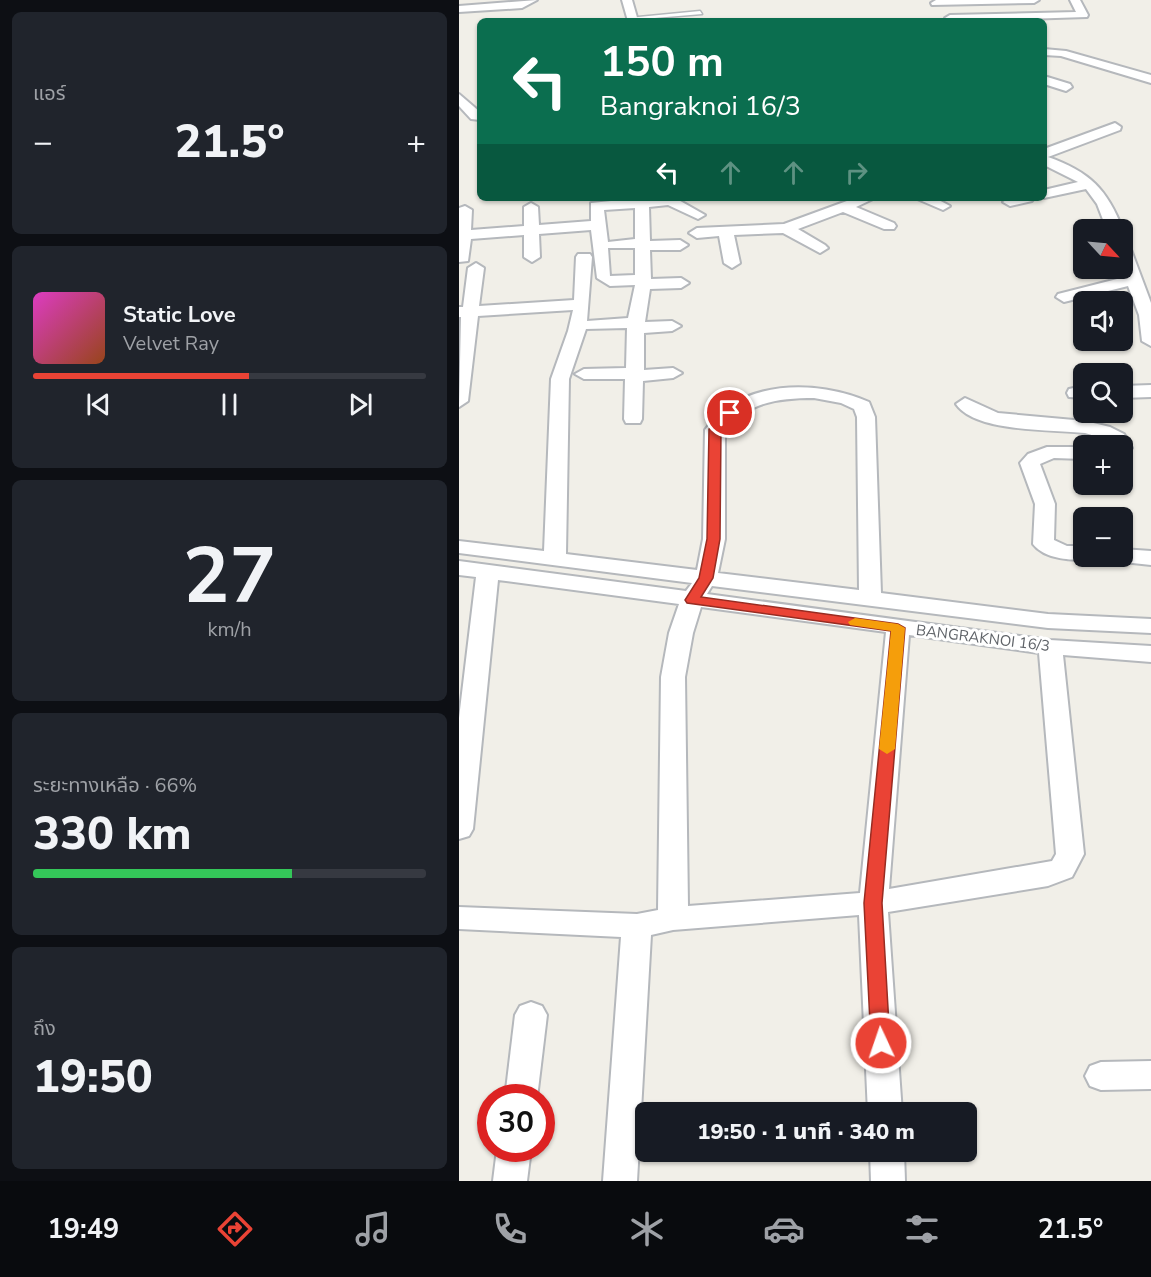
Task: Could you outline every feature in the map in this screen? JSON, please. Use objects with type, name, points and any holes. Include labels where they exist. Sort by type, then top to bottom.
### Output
[{"type":"street","points":[[627,0],[635,18]]},
{"type":"street","points":[[936,3],[1034,0]]},
{"type":"street","points":[[950,18],[1083,15],[1075,0]]},
{"type":"street","points":[[459,9],[529,2],[532,7],[531,15]]},
{"type":"street","points":[[1047,52],[1151,79]]},
{"type":"street","points":[[1047,81],[1066,87]]},
{"type":"street","points":[[462,101],[477,115]]},
{"type":"street","points":[[468,129],[477,117]]},
{"type":"street","points":[[1047,153],[1115,127]]},
{"type":"street","points":[[1047,161],[1072,172],[1090,184],[1106,204],[1111,219]]},
{"type":"street","points":[[1047,193],[1090,184]]},
{"type":"street","points":[[681,283],[607,278],[595,202],[670,201],[698,215]]},
{"type":"street","points":[[697,233],[786,228],[861,201]]},
{"type":"street","points":[[930,201],[943,206]]},
{"type":"street","points":[[1010,202],[1014,201]]},
{"type":"street","points":[[633,419],[636,325],[643,282],[642,202]]},
{"type":"street","points":[[531,207],[532,257]]},
{"type":"street","points":[[845,208],[889,226]]},
{"type":"street","points":[[459,401],[469,263],[464,235],[465,210]]},
{"type":"street","points":[[464,235],[600,225]]},
{"type":"street","points":[[786,228],[820,248]]},
{"type":"street","points":[[725,231],[732,263]]},
{"type":"street","points":[[613,244],[680,245]]},
{"type":"street","points":[[555,560],[560,380],[577,332],[582,304],[584,257]]},
{"type":"street","points":[[1064,297],[1151,274]]},
{"type":"street","points":[[1134,278],[1146,315],[1151,341]]},
{"type":"street","points":[[465,312],[582,304]]},
{"type":"street","points":[[592,325],[672,326]]},
{"type":"street","points":[[584,374],[673,373]]},
{"type":"street","points":[[1133,392],[1151,391]]},
{"type":"street","points":[[673,919],[673,677],[681,633],[692,600],[706,578],[714,539],[715,429],[730,413],[747,403],[773,396],[807,393],[835,395],[863,406],[866,417],[870,598]]},
{"type":"street","points":[[965,404],[985,416],[1006,420],[1091,427],[1115,435]]},
{"type":"street","points":[[1073,453],[1045,453],[1034,457],[1030,463],[1043,495],[1046,520],[1042,538],[1044,544],[1063,552],[1073,552]]},
{"type":"street","points":[[459,547],[1092,625],[1151,626]]},
{"type":"street","points":[[1133,557],[1151,558]]},
{"type":"street","name":"BANGRAKNOI 16/3","points":[[459,568],[1050,647],[1151,654]]},
{"type":"street","points":[[459,829],[488,572]]},
{"type":"street","points":[[1092,625],[1095,650]]},
{"type":"street","points":[[884,1102],[873,903],[898,628]]},
{"type":"street","points":[[459,918],[637,926],[673,919],[873,903],[1048,875],[1062,870],[1070,854],[1050,647]]},
{"type":"street","points":[[620,1181],[637,926]]},
{"type":"street","points":[[523,1084],[531,1015]]},
{"type":"street","points":[[1101,1076],[1151,1075]]},
{"type":"street","points":[[510,1181],[513,1162]]},
{"type":"street","points":[[887,1162],[888,1181]]},
{"type":"lane","points":[[635,18],[638,7]]},
{"type":"lane","points":[[646,18],[700,13]]},
{"type":"slow traffic","points":[[855,622],[898,628],[887,749]]},
{"type":"route","points":[[730,413],[715,429],[714,539],[706,578],[692,600],[898,628],[873,903],[881,1043]]}]
